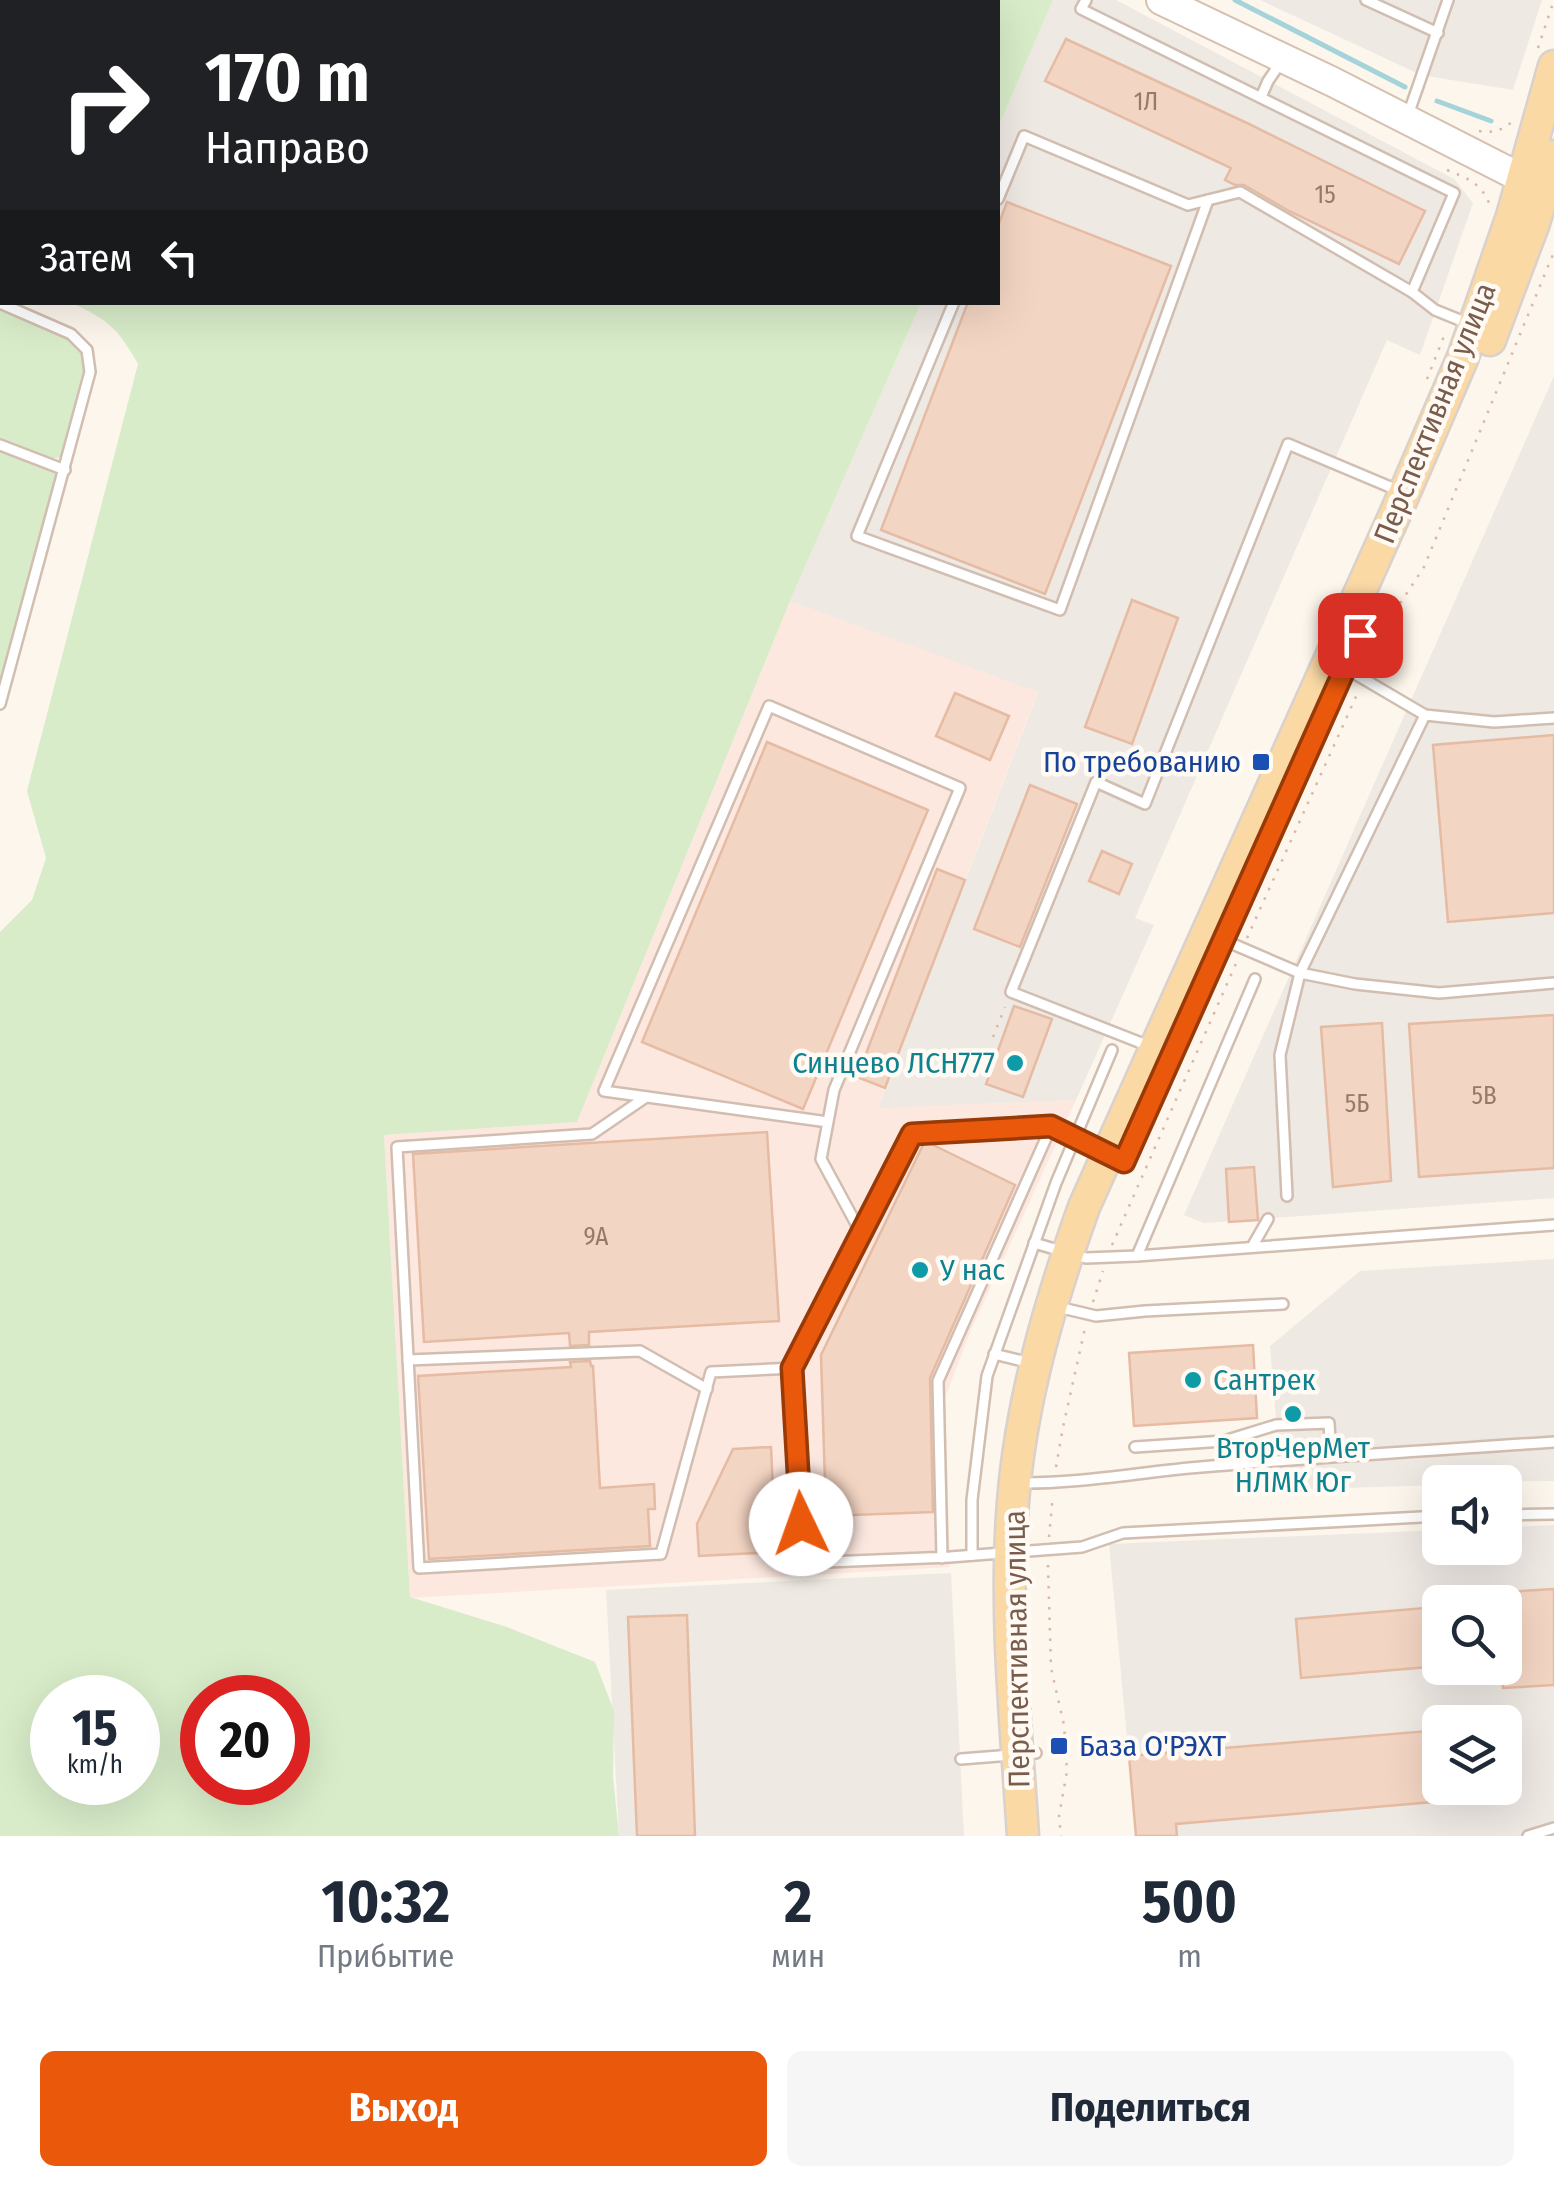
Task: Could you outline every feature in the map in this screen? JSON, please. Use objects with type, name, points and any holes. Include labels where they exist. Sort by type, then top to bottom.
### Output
[{"type":"main road","points":[[1161,0],[1540,188]]},
{"type":"main road","name":"Перспективная улица","points":[[1022,1836],[1030,1629],[1020,1552],[1028,1399],[1036,1364],[1077,1255],[1102,1214],[1116,1158],[1475,326],[1512,216],[1540,188],[1554,66]]},
{"type":"main road","name":"Перспективная улица","points":[[1215,936],[1345,668],[1498,321],[1554,156]]},
{"type":"main road","name":"Перспективная улица","points":[[1024,1484],[1046,1402],[1060,1308]]},
{"type":"main road","name":"Перспективная улица","points":[[1027,1753],[1041,1836]]},
{"type":"lane","points":[[1086,0],[1081,10],[1454,193],[1412,292]]},
{"type":"lane","points":[[1366,0],[1438,33]]},
{"type":"lane","points":[[1406,120],[1448,0]]},
{"type":"lane","points":[[1260,97],[1282,60]]},
{"type":"lane","points":[[1000,194],[1024,136],[1188,205],[1240,192],[1412,292],[1434,310],[1475,326]]},
{"type":"lane","points":[[953,305],[857,536],[1060,610],[1208,200]]},
{"type":"lane","points":[[0,704],[89,385],[90,360],[87,350],[71,334],[5,305]]},
{"type":"lane","points":[[1163,1051],[1011,992],[1096,782],[1145,804],[1288,444],[1404,494]]},
{"type":"lane","points":[[0,445],[65,470]]},
{"type":"lane","points":[[1345,668],[1424,715],[1494,722],[1554,718]]},
{"type":"lane","points":[[828,1122],[604,1092],[769,706],[960,788],[834,1090],[828,1122],[821,1158],[861,1233]]},
{"type":"lane","points":[[1287,1196],[1280,1055],[1300,972],[1424,715]]},
{"type":"lane","points":[[1215,936],[1300,972],[1354,984],[1438,993],[1554,983]]},
{"type":"lane","points":[[1137,1256],[1254,979]]},
{"type":"lane","points":[[972,1555],[972,1500],[987,1376],[1074,1138],[1112,1050]]},
{"type":"lane","points":[[646,1097],[592,1134],[397,1147],[419,1568],[661,1554],[711,1372],[792,1368]]},
{"type":"lane","points":[[942,1558],[938,1381],[1051,1126]]},
{"type":"lane","points":[[1116,1158],[1051,1126],[912,1134],[792,1368],[803,1563],[1020,1552],[1082,1546],[1123,1533],[1422,1517]]},
{"type":"lane","points":[[1252,1248],[1268,1219]]},
{"type":"lane","points":[[1034,1243],[1077,1255],[1137,1256],[1554,1225]]},
{"type":"lane","points":[[1060,1308],[1096,1316],[1283,1304]]},
{"type":"lane","points":[[408,1360],[640,1351],[706,1388]]},
{"type":"lane","points":[[994,1354],[1036,1364]]},
{"type":"lane","points":[[1135,1447],[1224,1441],[1276,1426],[1329,1423],[1331,1457]]},
{"type":"lane","points":[[1024,1484],[1136,1472],[1554,1442]]},
{"type":"lane","points":[[1522,1515],[1554,1514]]},
{"type":"lane","points":[[960,1759],[1027,1753]]},
{"type":"lane","points":[[1528,1836],[1554,1828]]},
{"type":"path","points":[[1476,130],[1492,133],[1514,120]]},
{"type":"path","points":[[1447,170],[1472,180],[1486,192],[1489,216]]},
{"type":"path","points":[[992,1038],[1011,992]]},
{"type":"shaded area","points":[[1053,0],[1116,0],[1454,179],[1473,203],[1420,355],[1387,340],[1135,918],[1154,925],[1076,1100],[878,1108],[1038,692],[790,601],[920,305],[1000,305],[1000,123]]},
{"type":"shaded area","points":[[1260,0],[1542,0],[1513,90],[1421,75]]},
{"type":"shaded area","points":[[1554,376],[1554,1198],[1204,1223],[1184,1215]]},
{"type":"shaded area","points":[[790,601],[1038,691],[878,1107],[1076,1100],[971,1330],[945,1398],[950,1567],[410,1598],[384,1135],[577,1122]]},
{"type":"shaded area","points":[[1554,1259],[1554,1481],[1522,1481],[1522,1465],[1422,1465],[1422,1486],[1282,1490],[1270,1346],[1360,1271]]},
{"type":"shaded area","points":[[1554,1525],[1554,1836],[1136,1836],[1109,1544],[1422,1531],[1422,1565],[1522,1565],[1522,1526]]},
{"type":"shaded area","points":[[951,1573],[964,1836],[619,1836],[606,1590]]},
{"type":"green space","points":[[1000,0],[1053,0],[1000,123]]},
{"type":"green space","points":[[76,305],[920,305],[790,601],[577,1122],[384,1135],[410,1597],[507,1627],[595,1662],[614,1711],[613,1777],[619,1836],[0,1836],[0,932],[32,900],[46,858],[27,791],[138,364],[118,333]]},
{"type":"green space","points":[[0,307],[62,333],[77,344],[82,354],[83,383],[63,457],[49,459],[0,440]]},
{"type":"green space","points":[[0,451],[48,468],[57,475],[58,483],[0,697]]},
{"type":"building","points":[[1066,39],[1425,211],[1399,264],[1244,185],[1225,180],[1231,168],[1045,81]]},
{"type":"building","points":[[1007,202],[1171,266],[1045,594],[881,530],[967,305],[1000,305],[1000,221]]},
{"type":"building","points":[[1132,600],[1178,618],[1132,744],[1085,727]]},
{"type":"building","points":[[955,693],[1009,716],[990,760],[936,736]]},
{"type":"building","points":[[1554,735],[1554,913],[1448,922],[1433,745]]},
{"type":"building","points":[[767,742],[928,810],[803,1109],[642,1042]]},
{"type":"building","points":[[1030,785],[1077,804],[1020,947],[974,929]]},
{"type":"building","points":[[1102,851],[1132,864],[1119,894],[1089,881]]},
{"type":"building","points":[[937,869],[965,880],[885,1088],[857,1077]]},
{"type":"building","name":"Синцево ЛСН777","points":[[1014,1006],[1052,1019],[1023,1097],[986,1084]]},
{"type":"building","points":[[1554,1015],[1554,1168],[1419,1177],[1409,1024]]},
{"type":"building","points":[[1382,1023],[1391,1181],[1333,1187],[1321,1027]]},
{"type":"building","points":[[767,1132],[779,1321],[589,1332],[589,1345],[570,1346],[569,1333],[424,1342],[413,1154]]},
{"type":"building","name":"У нас","points":[[925,1141],[1015,1185],[930,1378],[933,1512],[826,1516],[821,1355]]},
{"type":"building","points":[[1254,1167],[1258,1220],[1229,1222],[1226,1169]]},
{"type":"building","name":"Сантрек","points":[[1253,1345],[1257,1418],[1134,1426],[1129,1353]]},
{"type":"building","points":[[590,1361],[600,1488],[654,1484],[655,1509],[648,1509],[650,1546],[429,1559],[418,1376],[571,1367],[570,1362]]},
{"type":"building","points":[[771,1447],[776,1552],[699,1556],[697,1524],[733,1449]]},
{"type":"building","points":[[1554,1589],[1554,1685],[1503,1688],[1503,1685],[1522,1685],[1522,1591]]},
{"type":"building","points":[[1422,1608],[1422,1668],[1301,1678],[1296,1619]]},
{"type":"building","points":[[687,1615],[695,1836],[637,1836],[628,1617]]},
{"type":"building","points":[[1422,1732],[1422,1803],[1176,1824],[1177,1836],[1136,1836],[1129,1756]]},
{"type":"waterway","points":[[1235,0],[1405,87]]},
{"type":"waterway","points":[[1437,101],[1491,121]]},
{"type":"place","name":"По требованию","points":[[1261,762]]},
{"type":"place","name":"Синцево ЛСН777","points":[[1015,1063]]},
{"type":"place","name":"У нас","points":[[920,1270]]},
{"type":"place","name":"Сантрек","points":[[1193,1380]]},
{"type":"place","name":"ВторЧерМет НЛМК Юг","points":[[1293,1414]]},
{"type":"place","name":"База О'РЭХТ","points":[[1059,1746]]},
{"type":"route","points":[[801,1524],[792,1368],[912,1134],[1051,1126],[1124,1162],[1360,635]]}]
